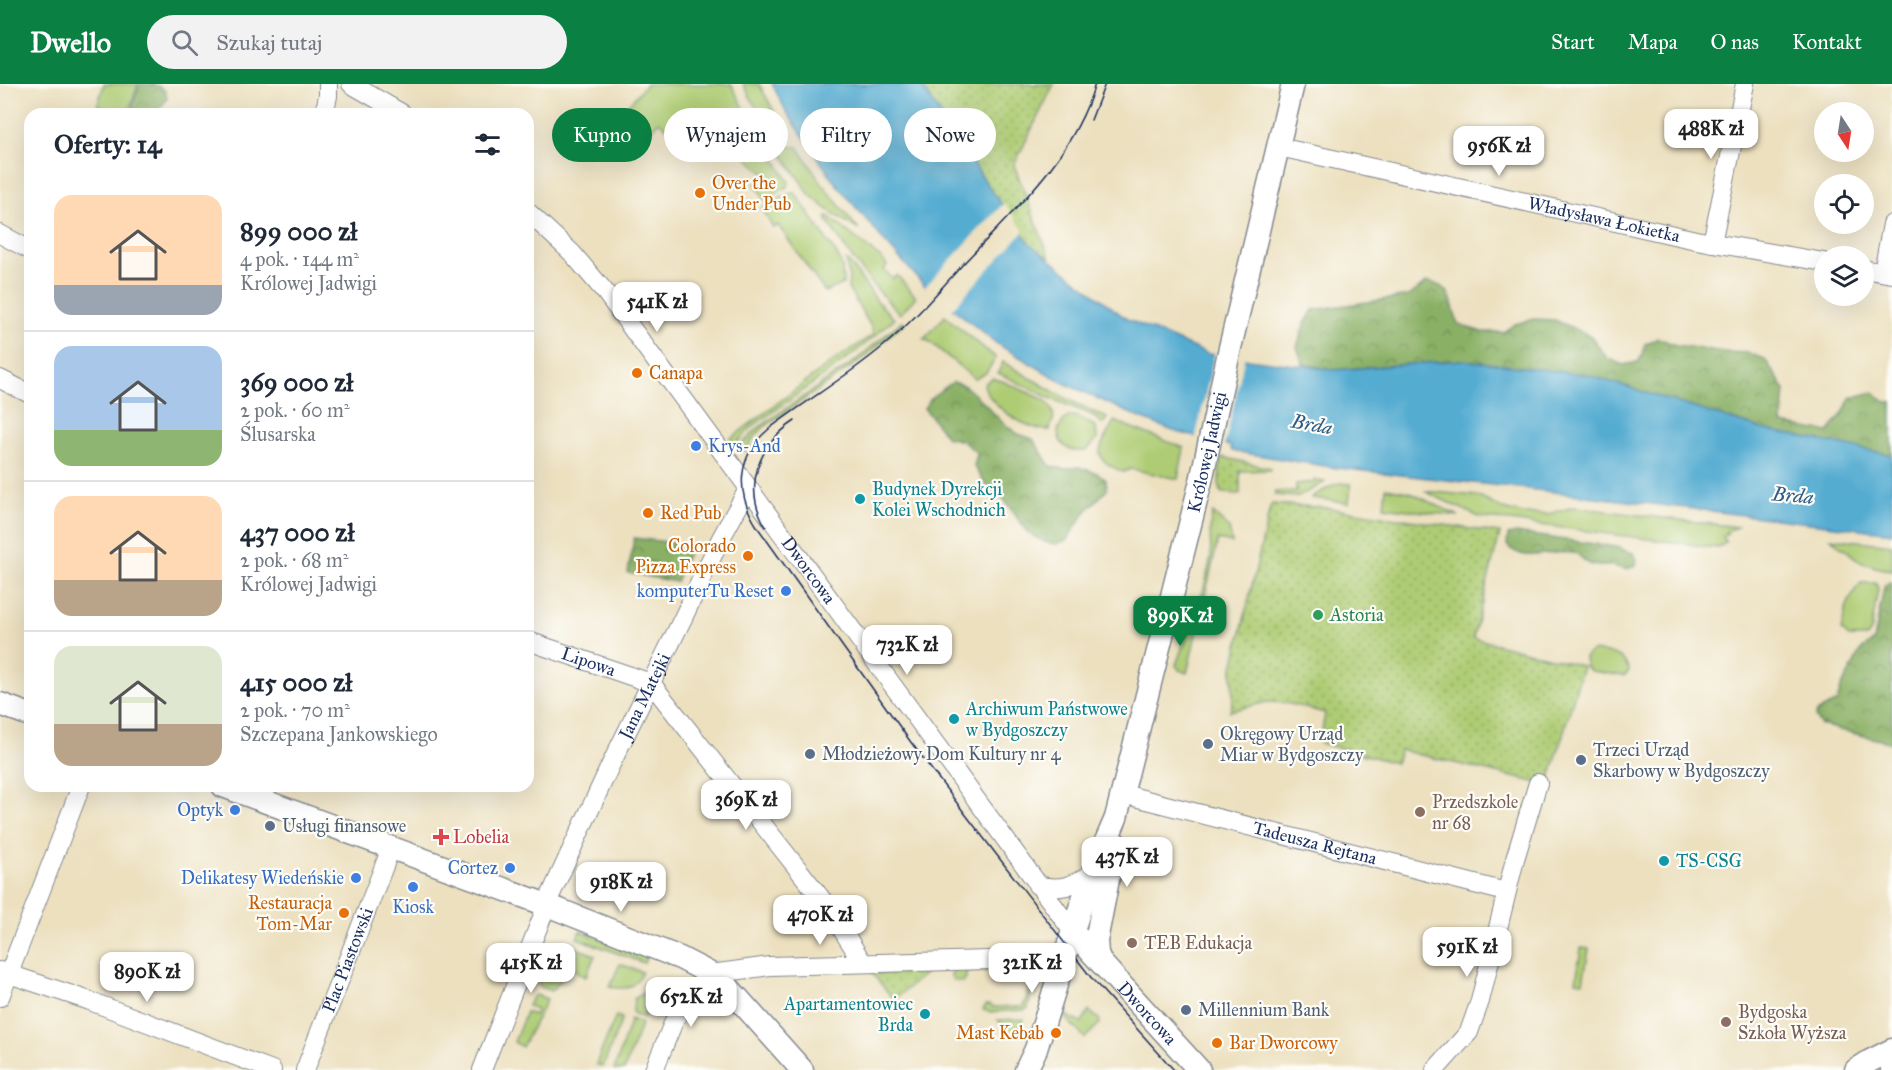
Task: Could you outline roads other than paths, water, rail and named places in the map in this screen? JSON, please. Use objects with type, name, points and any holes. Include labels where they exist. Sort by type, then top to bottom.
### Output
[{"type":"street","points":[[325,108],[328,84]]},
{"type":"street","points":[[351,84],[393,108]]},
{"type":"street","name":"Królowej Jadwigi","points":[[1026,1070],[1036,1048],[1092,874],[1116,818],[1123,794],[1204,468],[1229,352],[1293,84]]},
{"type":"street","points":[[1712,243],[1745,84]]},
{"type":"street","name":"Władysława Łokietka","points":[[1279,147],[1712,243],[1814,260]]},
{"type":"street","name":"Dworcowa","points":[[534,218],[572,253],[606,293],[1073,933],[1199,1070]]},
{"type":"street","points":[[1888,273],[1892,224]]},
{"type":"street","points":[[0,234],[24,247]]},
{"type":"street","points":[[0,379],[24,391]]},
{"type":"street","name":"Jana Matejki","points":[[482,1070],[547,904],[606,774],[720,540],[748,489]]},
{"type":"street","name":"Lipowa","points":[[534,643],[651,683]]},
{"type":"street","points":[[651,683],[828,907],[863,963]]},
{"type":"street","points":[[0,704],[24,713]]},
{"type":"street","points":[[1435,1070],[1469,1032],[1480,1002],[1506,892],[1538,783]]},
{"type":"street","points":[[0,998],[4,972],[79,792]]},
{"type":"street","points":[[239,792],[547,904],[680,957],[711,974],[728,987],[802,1070]]},
{"type":"street","name":"Tadeusza Rejtana","points":[[1123,794],[1506,892]]},
{"type":"street","name":"Królowej Jadwigi","points":[[1102,964],[1097,953],[1096,941],[1115,844],[1116,818]]},
{"type":"street","name":"Plac Piastowski","points":[[305,1070],[391,848]]},
{"type":"street","points":[[1037,885],[1052,888],[1064,887],[1092,874]]},
{"type":"street","points":[[654,1070],[674,1021],[693,992],[711,974],[770,966],[1027,959]]},
{"type":"street","points":[[4,972],[90,1001],[272,1070]]},
{"type":"street","points":[[1856,1070],[1892,1050]]},
{"type":"water","name":"Brda","points":[[772,84],[920,84],[936,108],[904,108],[904,162],[972,162],[1030,244],[1127,319],[1208,354],[1334,370],[1462,360],[1589,375],[1762,429],[1892,455],[1892,533],[1337,468],[1232,451],[1230,446],[1173,431],[1064,383],[997,344],[924,285],[885,242],[821,162],[892,162],[892,108],[800,108],[800,132],[788,114],[788,108],[784,108]]},
{"type":"tram line","points":[[1095,84],[1073,135],[1041,181],[903,328],[868,359],[770,428],[759,439],[745,463],[743,488],[745,502],[758,528],[910,741],[1093,980],[1174,1070]]},
{"type":"tram line","points":[[1091,120],[1105,84]]},
{"type":"tram line","points":[[766,527],[755,497],[758,468],[771,442],[795,421]]},
{"type":"place","name":"Over the Under Pub","points":[[700,193]]},
{"type":"place","name":"Canapa","points":[[637,373]]},
{"type":"place","name":"Krys-And","points":[[696,446]]},
{"type":"place","name":"Budynek Dyrekcji Kolei Wschodnich","points":[[860,499]]},
{"type":"place","name":"Red Pub","points":[[648,513]]},
{"type":"place","name":"Colorado Pizza Express","points":[[748,556]]},
{"type":"place","name":"komputerTu Reset","points":[[786,591]]},
{"type":"place","name":"Astoria","points":[[1318,615]]},
{"type":"place","name":"Archiwum Państwowe w Bydgoszczy","points":[[954,719]]},
{"type":"place","name":"Okręgowy Urząd Miar w Bydgoszczy","points":[[1208,744]]},
{"type":"place","name":"Młodzieżowy Dom Kultury nr 4","points":[[810,754]]},
{"type":"place","name":"Trzeci Urząd Skarbowy w Bydgoszczy","points":[[1581,760]]},
{"type":"place","name":"Optyk","points":[[235,810]]},
{"type":"place","name":"Przedszkole nr 68","points":[[1420,812]]},
{"type":"place","name":"Usługi finansowe","points":[[270,826]]},
{"type":"place","name":"Lobelia","points":[[441,837]]},
{"type":"place","name":"TS-CSG","points":[[1664,861]]},
{"type":"place","name":"Cortez","points":[[510,868]]},
{"type":"place","name":"Delikatesy Wiedeńskie","points":[[356,878]]},
{"type":"place","name":"Kiosk","points":[[413,887]]},
{"type":"place","name":"Restauracja Tom-Mar","points":[[344,913]]},
{"type":"place","name":"TEB Edukacja","points":[[1132,943]]},
{"type":"place","name":"Millennium Bank","points":[[1186,1010]]},
{"type":"place","name":"Apartamentowiec Brda","points":[[925,1014]]},
{"type":"place","name":"Bydgoska Szkoła Wyższa","points":[[1726,1022]]},
{"type":"place","name":"Mast Kebab","points":[[1056,1033]]},
{"type":"place","name":"Bar Dworcowy","points":[[1217,1043]]}]
